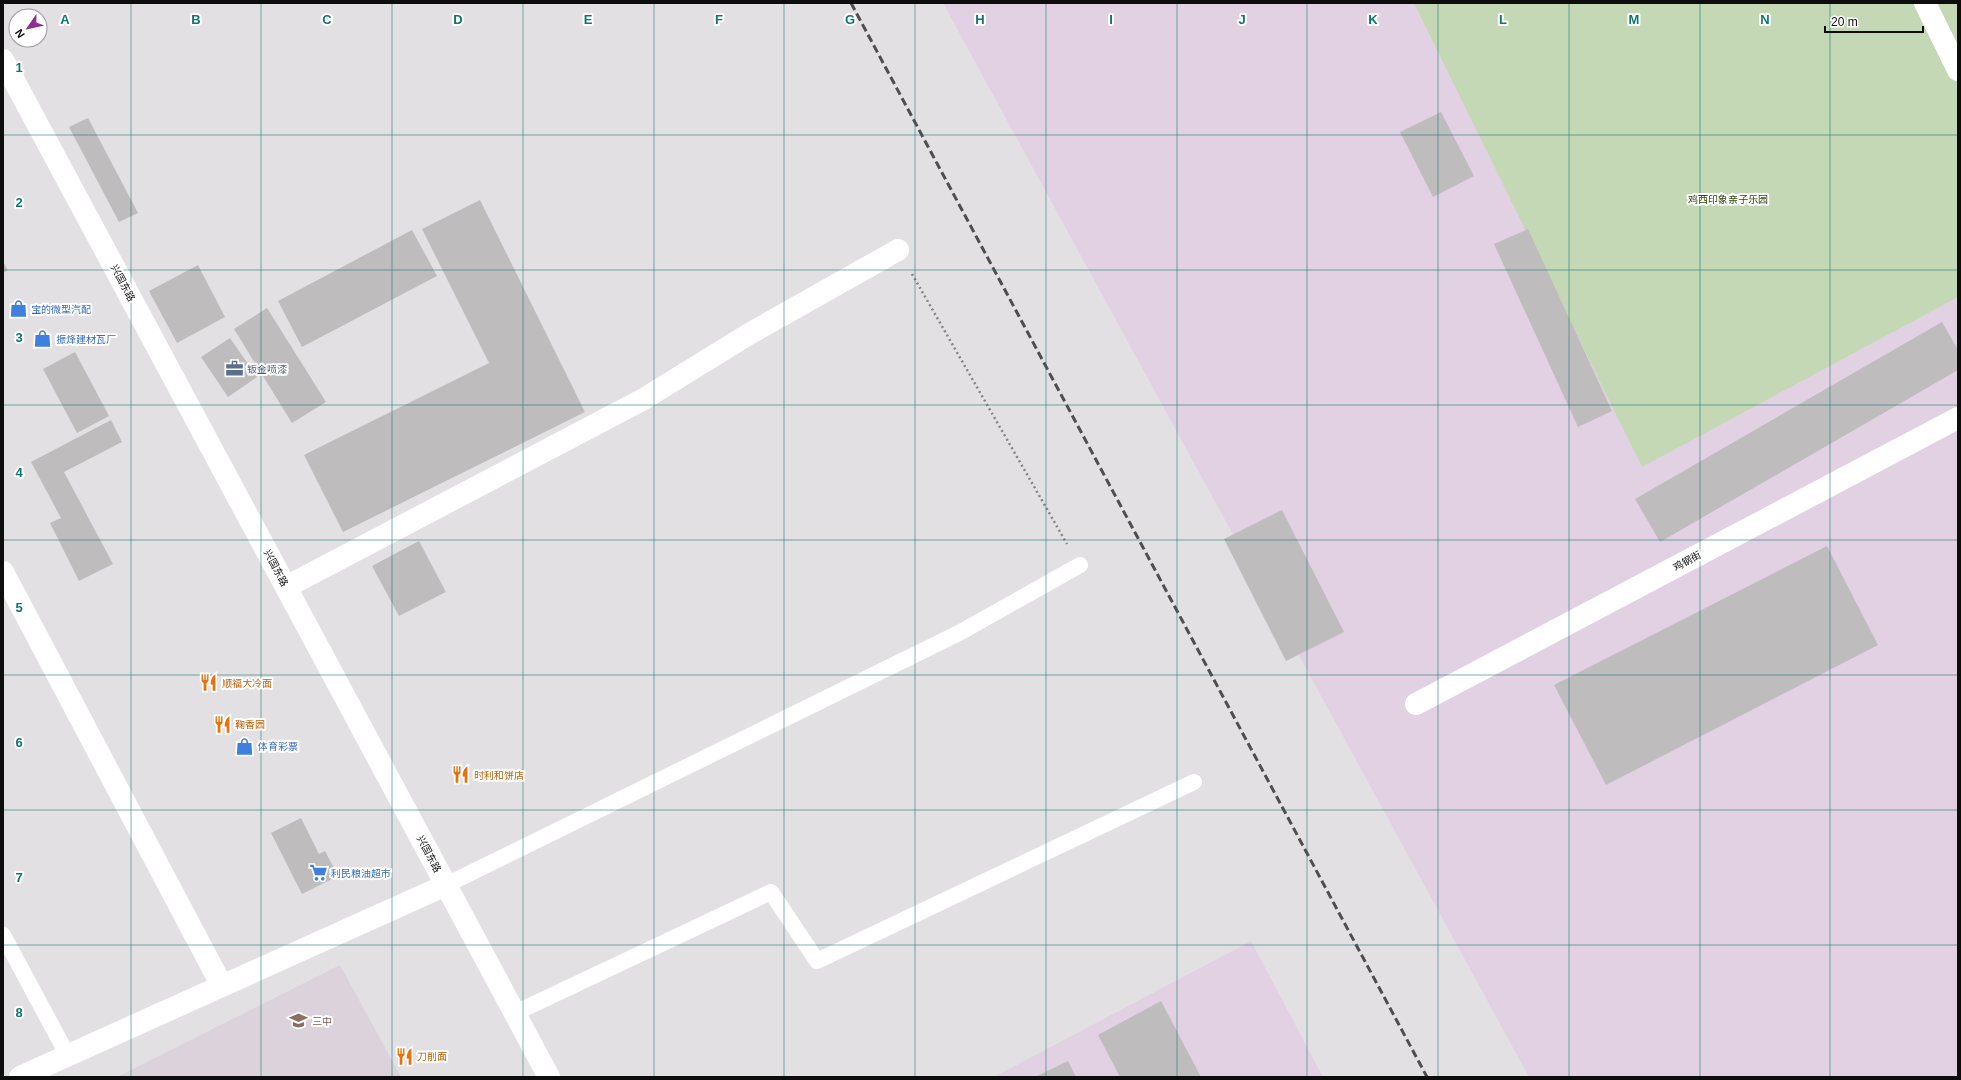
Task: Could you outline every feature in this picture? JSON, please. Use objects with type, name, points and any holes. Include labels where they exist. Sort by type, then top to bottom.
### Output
[{"type":"street","points":[[1925,3],[1958,70]]},
{"type":"street","name":"兴国东路","points":[[3,60],[549,1077]]},
{"type":"street","points":[[286,587],[642,400],[749,334],[898,250]]},
{"type":"street","name":"鸡钢街","points":[[1416,704],[1958,418]]},
{"type":"street","points":[[3,572],[222,986]]},
{"type":"street","points":[[20,1077],[446,885]]},
{"type":"lane","points":[[446,885],[959,633],[1080,565]]},
{"type":"lane","points":[[515,1013],[771,892],[817,961],[1194,782]]},
{"type":"lane","points":[[3,936],[68,1056]]},
{"type":"path","points":[[898,250],[1080,565]]},
{"type":"shaded area","points":[[943,3],[1958,3],[1958,1077],[1529,1077]]},
{"type":"shaded area","points":[[1251,941],[1323,1077],[994,1077]]},
{"type":"shaded area","name":"三中","points":[[340,965],[401,1077],[117,1077]]},
{"type":"green space","name":"鸡西印象亲子乐园","points":[[1414,3],[1958,3],[1958,297],[1642,467]]},
{"type":"building","points":[[1441,112],[1474,176],[1433,197],[1400,132]]},
{"type":"building","points":[[88,118],[138,213],[119,222],[69,127]]},
{"type":"building","points":[[480,200],[585,412],[343,532],[304,455],[489,363],[422,229]]},
{"type":"building","points":[[1528,229],[1612,411],[1578,427],[1494,244]]},
{"type":"building","points":[[412,230],[437,276],[302,347],[278,301]]},
{"type":"building","points":[[3,262],[8,270],[3,273]]},
{"type":"building","points":[[198,265],[225,317],[177,343],[149,291]]},
{"type":"building","points":[[267,308],[326,402],[292,423],[234,329]]},
{"type":"building","points":[[1942,322],[1958,350],[1958,370],[1660,542],[1635,499]]},
{"type":"building","points":[[230,338],[257,377],[228,397],[201,357]]},
{"type":"building","points":[[75,352],[109,416],[77,433],[43,369]]},
{"type":"building","points":[[111,420],[122,442],[64,472],[113,564],[79,581],[50,523],[61,518],[31,462]]},
{"type":"building","points":[[1282,510],[1344,632],[1286,661],[1224,539]]},
{"type":"building","points":[[419,541],[446,592],[399,616],[372,566]]},
{"type":"building","points":[[1827,546],[1878,645],[1606,785],[1554,685]]},
{"type":"building","points":[[301,818],[319,854],[325,851],[338,876],[302,894],[271,833]]},
{"type":"building","points":[[1161,1001],[1201,1077],[1120,1077],[1098,1035]]},
{"type":"building","points":[[1068,1061],[1076,1077],[1035,1077]]},
{"type":"railway","points":[[851,3],[1427,1077]]},
{"type":"place","name":"宝的微型汽配","points":[[18,309]]},
{"type":"place","name":"振烽建材瓦厂","points":[[43,339]]},
{"type":"place","name":"钣金喷漆","points":[[234,369]]},
{"type":"place","name":"顺福大冷面","points":[[209,683]]},
{"type":"place","name":"鞠香园","points":[[222,724]]},
{"type":"place","name":"体育彩票","points":[[245,746]]},
{"type":"place","name":"时利和饼店","points":[[461,775]]},
{"type":"place","name":"利民粮油超市","points":[[318,873]]},
{"type":"place","name":"三中","points":[[299,1021]]},
{"type":"place","name":"刀削面","points":[[404,1056]]}]
